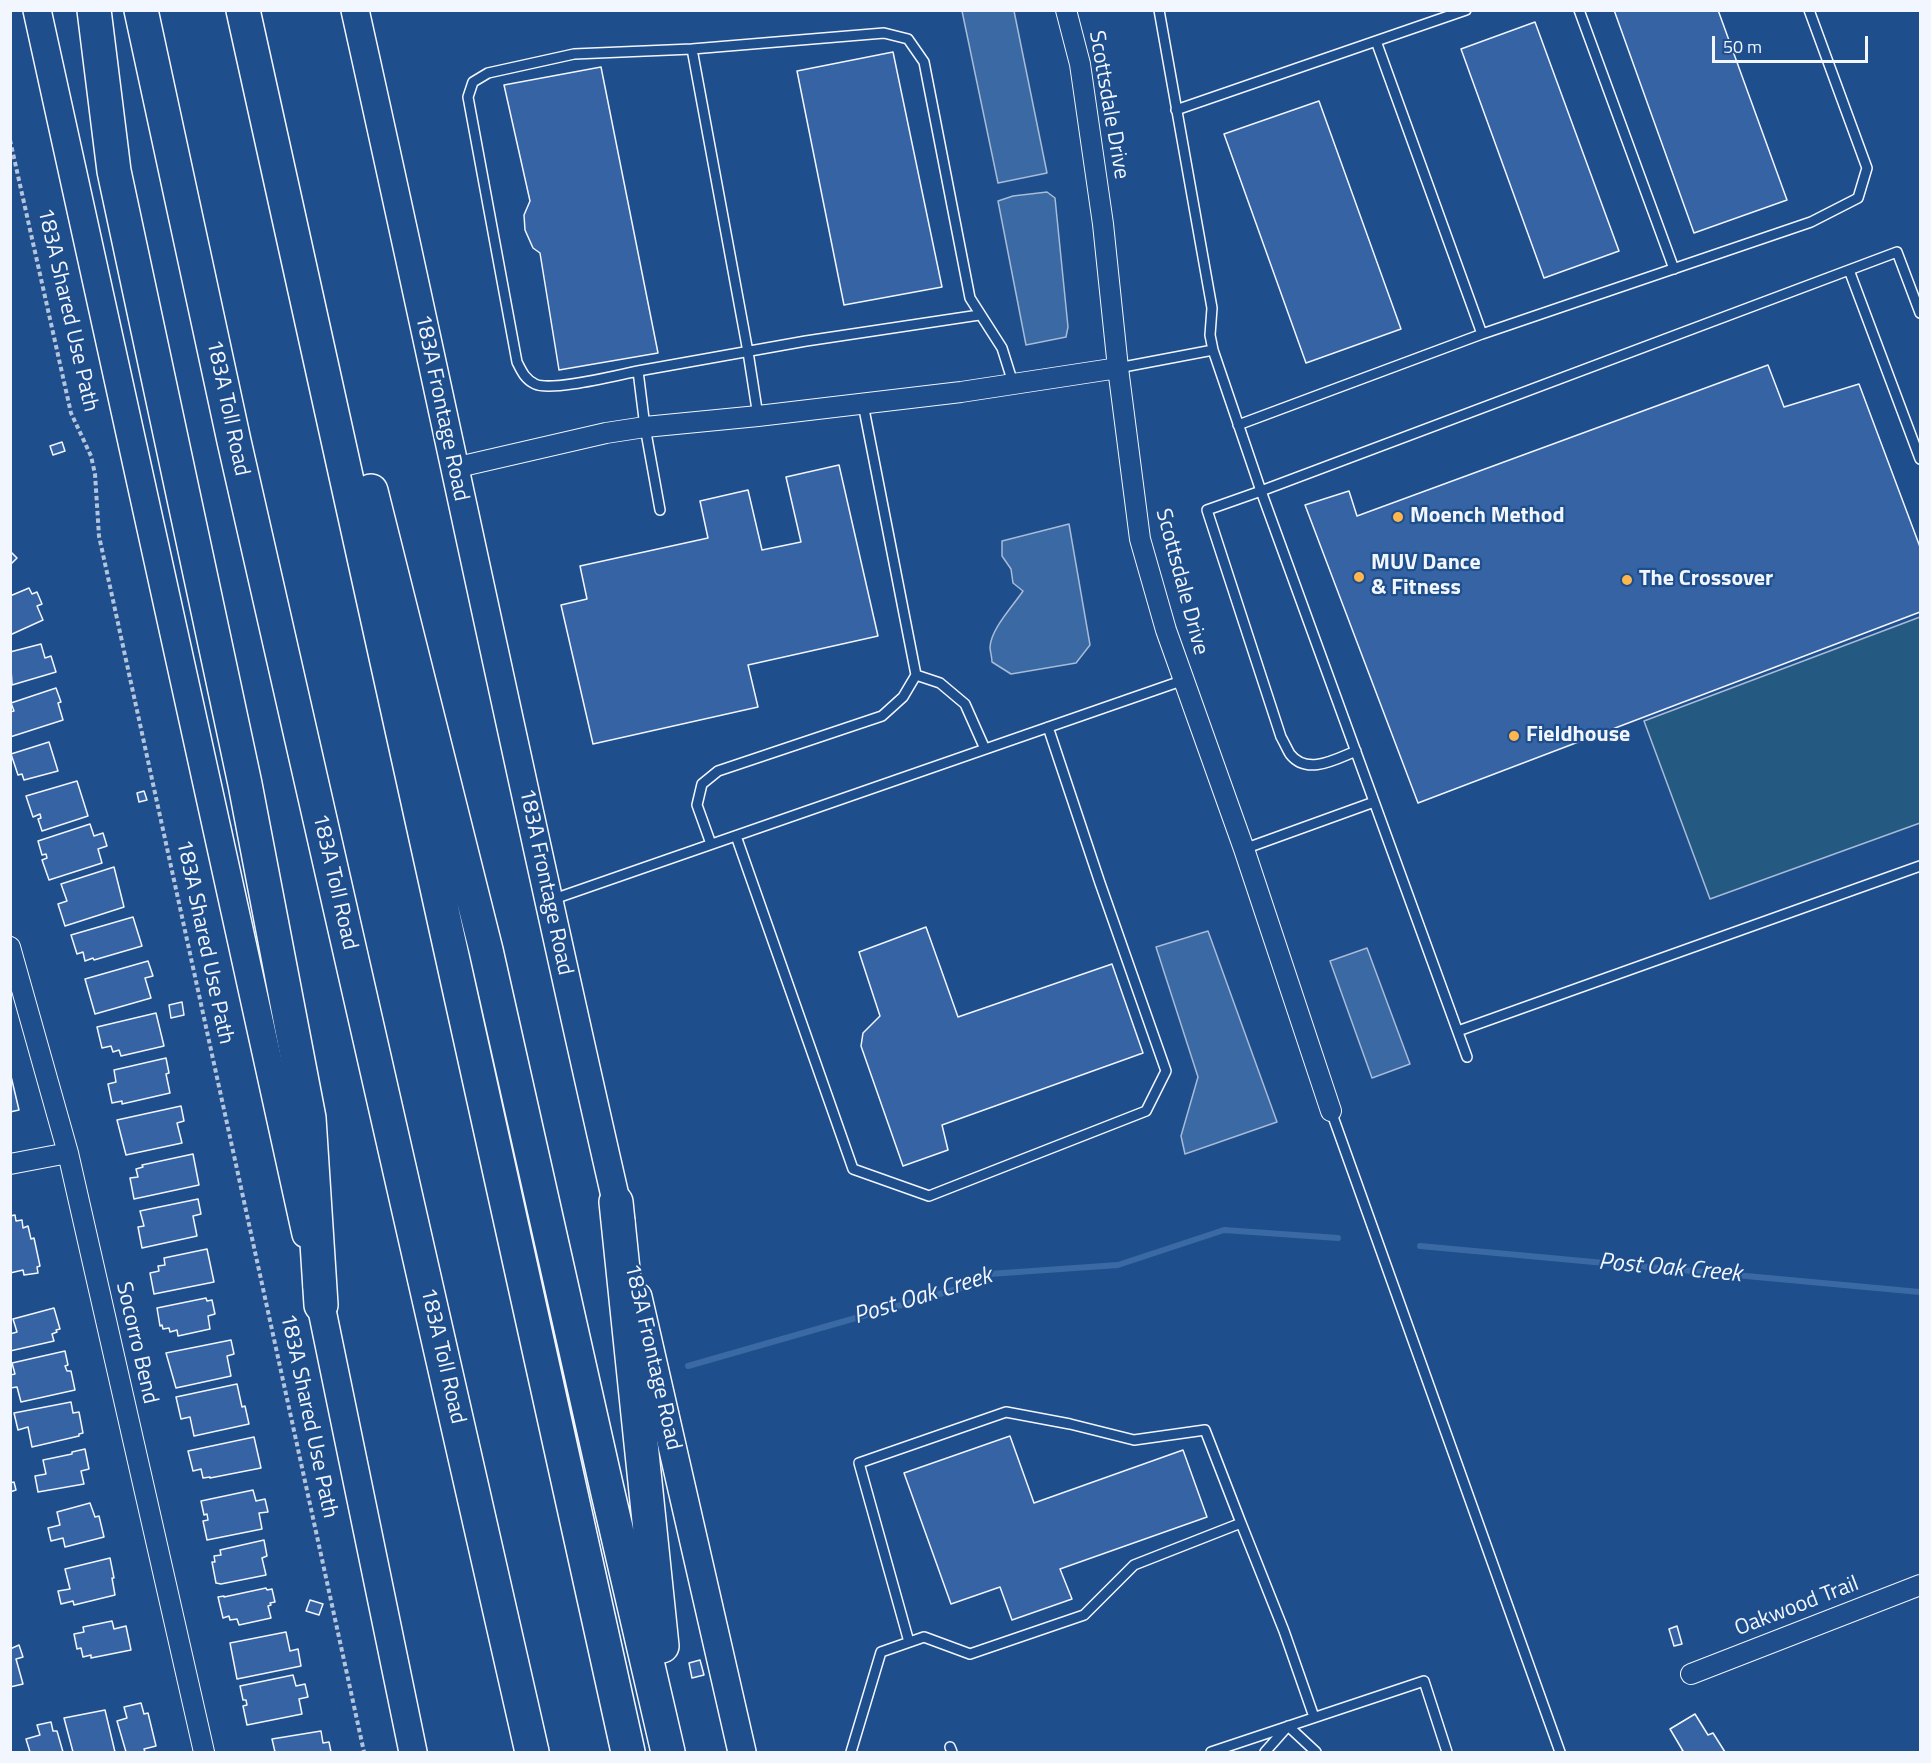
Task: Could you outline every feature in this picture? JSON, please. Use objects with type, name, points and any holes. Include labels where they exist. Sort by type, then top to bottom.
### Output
[{"type":"highway","points":[[94,10],[114,171],[245,784],[309,1118],[321,1305]]},
{"type":"highway","name":"183A Toll Road","points":[[141,10],[234,441],[532,1752]]},
{"type":"highway","points":[[243,10],[628,1752]]},
{"type":"highway","points":[[297,255],[349,402],[486,950],[668,1752]]},
{"type":"highway","points":[[616,1202],[675,1752]]},
{"type":"main road","points":[[37,10],[321,1305],[413,1752]]},
{"type":"main road","name":"183A Frontage Road","points":[[355,10],[616,1202],[742,1752]]},
{"type":"street","name":"Scottsdale Drive","points":[[1066,10],[1080,63],[1140,539],[1166,630],[1244,849],[1330,1111]]},
{"type":"street","points":[[454,468],[606,433],[645,427],[962,392],[1118,368]]},
{"type":"street","name":"Socorro Bend","points":[[10,946],[68,1153],[204,1752]]},
{"type":"street","points":[[10,1164],[68,1153]]},
{"type":"street","name":"Oakwood Trail","points":[[1691,1674],[1920,1585]]},
{"type":"lane","points":[[1159,10],[1212,308],[1210,334],[1213,350],[1261,491],[1467,1057]]},
{"type":"lane","points":[[1176,110],[1466,10]]},
{"type":"lane","points":[[1579,10],[1674,269]]},
{"type":"lane","points":[[1239,425],[1482,334],[1811,222],[1857,198],[1866,168],[1809,10]]},
{"type":"lane","points":[[980,315],[748,352],[560,386],[537,385],[524,376],[517,362],[468,97],[473,82],[488,73],[574,54],[692,49],[884,33],[908,39],[924,62],[970,298],[1002,348],[1013,383]]},
{"type":"lane","points":[[1376,41],[1482,334]]},
{"type":"lane","points":[[692,49],[758,416]]},
{"type":"lane","points":[[1356,751],[1324,765],[1306,764],[1291,755],[1281,737],[1207,510],[1897,252],[1920,313]]},
{"type":"lane","points":[[1849,270],[1920,459]]},
{"type":"lane","points":[[1118,368],[1213,350]]},
{"type":"lane","points":[[638,371],[645,427],[660,510]]},
{"type":"lane","points":[[711,844],[697,806],[702,784],[718,771],[882,716],[903,697],[916,675],[863,404]]},
{"type":"lane","points":[[916,675],[940,683],[965,704],[985,749]]},
{"type":"lane","points":[[549,900],[1184,680]]},
{"type":"lane","points":[[736,836],[853,1169],[929,1196],[1146,1111],[1166,1071],[1048,727]]},
{"type":"lane","points":[[1244,849],[1374,802]]},
{"type":"lane","points":[[1458,1031],[1920,866]]},
{"type":"lane","points":[[1330,1111],[1560,1752]]},
{"type":"lane","points":[[909,1642],[860,1463],[1006,1412],[1070,1424],[1134,1440],[1205,1430],[1284,1631],[1314,1717]]},
{"type":"lane","points":[[851,1752],[881,1652],[924,1637],[970,1654],[1084,1614],[1134,1565],[1241,1523]]},
{"type":"lane","points":[[1210,1752],[1424,1681],[1447,1752]]},
{"type":"lane","points":[[1265,1752],[1288,1726]]},
{"type":"lane","points":[[1288,1726],[1316,1752]]},
{"type":"path","name":"183A Shared Use Path","points":[[10,140],[71,413],[91,456],[96,474],[99,536],[364,1752]]},
{"type":"shaded area","points":[[962,11],[1014,11],[1047,173],[998,183]]},
{"type":"shaded area","points":[[1047,192],[1055,198],[1068,327],[1066,337],[1026,345],[998,201],[1013,196]]},
{"type":"shaded area","points":[[1069,524],[1090,645],[1076,663],[1011,674],[992,662],[990,649],[991,640],[998,625],[1023,591],[1013,583],[1011,569],[1002,556],[1002,541]]},
{"type":"shaded area","points":[[1920,617],[1920,823],[1710,899],[1644,721]]},
{"type":"shaded area","points":[[1208,931],[1277,1122],[1185,1154],[1181,1136],[1198,1077],[1156,947]]},
{"type":"shaded area","points":[[1367,948],[1410,1064],[1372,1078],[1330,961]]},
{"type":"building","points":[[1614,10],[1718,10],[1787,200],[1694,233]]},
{"type":"building","points":[[1535,22],[1619,251],[1544,278],[1461,49]]},
{"type":"building","points":[[893,52],[942,287],[844,305],[797,71]]},
{"type":"building","points":[[601,67],[658,353],[559,370],[540,253],[533,248],[525,230],[524,215],[530,201],[504,85]]},
{"type":"building","points":[[1319,101],[1401,329],[1306,363],[1224,134]]},
{"type":"building","name":"The Crossover","points":[[1768,365],[1784,407],[1859,384],[1920,547],[1920,612],[1418,803],[1305,505],[1349,491],[1357,516]]},
{"type":"building","points":[[62,442],[65,451],[53,455],[50,446]]},
{"type":"building","points":[[839,465],[878,636],[748,665],[758,707],[593,744],[561,605],[587,599],[580,566],[708,538],[700,501],[748,490],[762,550],[801,542],[786,477]]},
{"type":"building","points":[[10,551],[17,558],[10,565]]},
{"type":"building","points":[[29,588],[32,594],[37,592],[42,604],[37,606],[43,620],[10,635],[10,596]]},
{"type":"building","points":[[41,644],[45,658],[51,656],[56,672],[12,685],[10,652]]},
{"type":"building","points":[[56,688],[61,702],[58,703],[63,720],[10,737],[10,712],[14,711],[11,703]]},
{"type":"building","points":[[49,742],[58,771],[24,780],[22,774],[18,775],[11,754]]},
{"type":"building","points":[[77,781],[88,816],[42,831],[38,819],[41,818],[40,814],[33,817],[26,796]]},
{"type":"building","points":[[144,791],[147,800],[139,802],[137,793]]},
{"type":"building","points":[[90,824],[94,836],[103,833],[107,846],[98,849],[102,863],[49,880],[42,860],[47,858],[46,854],[42,855],[38,841]]},
{"type":"building","points":[[114,867],[124,907],[65,926],[58,904],[67,901],[61,884]]},
{"type":"building","points":[[133,917],[142,946],[94,960],[93,958],[85,961],[83,952],[77,954],[71,935]]},
{"type":"building","points":[[926,927],[958,1017],[1112,964],[1143,1053],[942,1125],[948,1150],[903,1166],[861,1046],[863,1033],[880,1016],[859,952]]},
{"type":"building","points":[[148,961],[153,976],[145,978],[151,998],[95,1014],[85,979]]},
{"type":"building","points":[[182,1002],[184,1015],[171,1018],[169,1005]]},
{"type":"building","points":[[156,1013],[164,1046],[121,1056],[119,1050],[113,1052],[111,1046],[102,1048],[97,1027]]},
{"type":"building","points":[[166,1058],[169,1073],[166,1074],[170,1093],[122,1104],[122,1101],[112,1103],[108,1084],[116,1082],[114,1070]]},
{"type":"building","points":[[10,1072],[19,1110],[10,1112]]},
{"type":"building","points":[[181,1106],[184,1121],[177,1123],[182,1143],[126,1155],[117,1120]]},
{"type":"building","points":[[193,1154],[199,1185],[134,1199],[130,1178],[138,1177],[136,1169],[143,1167],[142,1165]]},
{"type":"building","points":[[198,1199],[201,1214],[193,1216],[197,1236],[142,1248],[138,1227],[144,1226],[140,1211]]},
{"type":"building","points":[[15,1215],[16,1221],[22,1220],[23,1228],[28,1226],[31,1239],[34,1238],[40,1266],[37,1267],[38,1273],[24,1275],[23,1270],[10,1273],[10,1216]]},
{"type":"building","points":[[207,1249],[214,1282],[154,1294],[150,1273],[159,1271],[158,1266],[165,1265],[164,1258]]},
{"type":"building","points":[[206,1298],[207,1301],[212,1300],[215,1314],[208,1316],[210,1329],[178,1336],[177,1330],[170,1332],[169,1328],[163,1329],[162,1325],[160,1326],[157,1308]]},
{"type":"building","points":[[54,1308],[60,1329],[52,1334],[54,1341],[10,1351],[10,1334],[17,1332],[13,1319]]},
{"type":"building","points":[[231,1340],[234,1354],[227,1356],[231,1376],[176,1388],[166,1353]]},
{"type":"building","points":[[65,1351],[68,1365],[65,1366],[67,1371],[71,1371],[75,1390],[21,1402],[17,1387],[10,1388],[10,1375],[15,1374],[12,1363]]},
{"type":"building","points":[[237,1384],[242,1407],[245,1406],[249,1424],[194,1436],[190,1417],[181,1419],[176,1397]]},
{"type":"building","points":[[71,1402],[73,1413],[79,1412],[83,1433],[79,1436],[32,1447],[28,1427],[18,1430],[14,1413]]},
{"type":"building","points":[[1010,1436],[1034,1503],[1183,1450],[1207,1517],[1060,1569],[1072,1599],[1012,1620],[1000,1587],[951,1604],[904,1473]]},
{"type":"building","points":[[254,1437],[261,1468],[210,1478],[203,1478],[201,1469],[193,1471],[188,1451]]},
{"type":"building","points":[[85,1449],[89,1469],[81,1471],[84,1484],[38,1492],[35,1476],[46,1474],[43,1460]]},
{"type":"building","points":[[14,1482],[16,1490],[10,1492],[10,1483]]},
{"type":"building","points":[[253,1490],[256,1501],[265,1499],[268,1512],[259,1513],[262,1529],[207,1540],[203,1521],[208,1520],[207,1514],[204,1515],[201,1501]]},
{"type":"building","points":[[90,1503],[95,1517],[99,1516],[104,1537],[65,1547],[63,1538],[51,1541],[48,1528],[60,1525],[57,1512]]},
{"type":"building","points":[[264,1540],[267,1556],[262,1558],[266,1575],[216,1583],[212,1562],[215,1562],[214,1556],[221,1555],[220,1550]]},
{"type":"building","points":[[110,1558],[115,1595],[74,1605],[73,1601],[61,1604],[58,1591],[70,1589],[65,1569]]},
{"type":"building","points":[[266,1588],[267,1590],[272,1589],[275,1602],[268,1606],[271,1618],[239,1625],[237,1619],[230,1620],[229,1616],[223,1618],[218,1597]]},
{"type":"building","points":[[310,1600],[323,1604],[319,1615],[306,1611]]},
{"type":"building","points":[[112,1621],[114,1629],[126,1626],[131,1650],[91,1658],[91,1655],[83,1657],[81,1648],[77,1649],[74,1634],[84,1632],[83,1627]]},
{"type":"building","points":[[1677,1626],[1682,1644],[1674,1646],[1669,1629]]},
{"type":"building","points":[[286,1632],[290,1651],[298,1649],[301,1666],[237,1679],[230,1643]]},
{"type":"building","points":[[19,1645],[23,1657],[16,1659],[23,1684],[10,1687],[10,1649]]},
{"type":"building","points":[[700,1660],[704,1675],[692,1678],[689,1663]]},
{"type":"building","points":[[293,1675],[296,1686],[305,1684],[308,1697],[299,1699],[302,1714],[247,1725],[243,1706],[247,1705],[246,1700],[243,1700],[240,1686]]},
{"type":"building","points":[[141,1703],[144,1714],[148,1713],[156,1746],[144,1749],[145,1752],[126,1752],[117,1721],[127,1718],[124,1707]]},
{"type":"building","points":[[105,1710],[115,1752],[73,1752],[64,1718]]},
{"type":"building","points":[[1695,1714],[1708,1735],[1713,1733],[1725,1752],[1680,1752],[1683,1751],[1670,1729]]},
{"type":"building","points":[[51,1722],[53,1731],[57,1731],[63,1752],[30,1752],[26,1739],[40,1735],[37,1725]]},
{"type":"building","points":[[321,1731],[323,1743],[329,1742],[331,1752],[275,1752],[272,1739]]},
{"type":"waterway","name":"Post Oak Creek","points":[[688,1366],[964,1287],[989,1274],[1118,1265],[1224,1230],[1338,1238]]},
{"type":"waterway","name":"Post Oak Creek","points":[[1420,1246],[1920,1292]]},
{"type":"place","name":"Moench Method","points":[[1398,517]]},
{"type":"place","name":"MUV Dance & Fitness","points":[[1359,577]]},
{"type":"place","name":"The Crossover","points":[[1627,580]]},
{"type":"place","name":"Fieldhouse","points":[[1514,736]]}]
